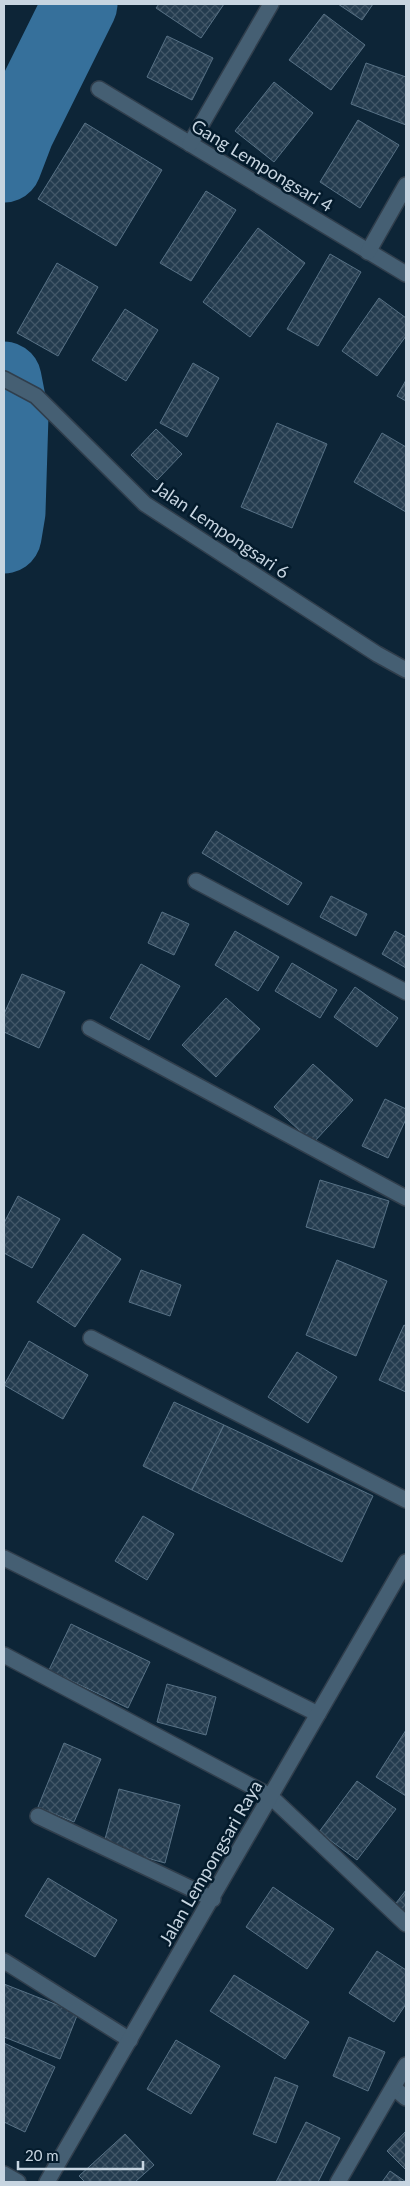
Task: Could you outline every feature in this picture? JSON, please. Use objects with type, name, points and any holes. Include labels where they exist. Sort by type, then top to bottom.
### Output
[{"type":"street","points":[[190,144],[271,4]]},
{"type":"street","name":"Gang Lempongsari 4","points":[[99,89],[406,274]]},
{"type":"street","points":[[368,252],[406,185]]},
{"type":"street","name":"Jalan Lempongsari 6","points":[[4,378],[36,396],[145,504],[377,654],[406,670]]},
{"type":"street","points":[[196,881],[406,992]]},
{"type":"street","points":[[90,1028],[406,1198]]},
{"type":"street","points":[[91,1338],[406,1500]]},
{"type":"street","points":[[4,1558],[318,1714]]},
{"type":"street","name":"Jalan Lempongsari Raya","points":[[47,2182],[213,1899],[270,1796],[406,1562]]},
{"type":"street","points":[[4,1655],[270,1796],[406,1924]]},
{"type":"street","points":[[38,1816],[213,1899]]},
{"type":"street","points":[[4,1960],[130,2040]]},
{"type":"street","points":[[338,2182],[400,2093],[406,2065]]},
{"type":"street","points":[[4,2174],[18,2182]]},
{"type":"building","points":[[159,4],[224,4],[201,38],[156,8]]},
{"type":"building","points":[[338,4],[373,4],[362,20]]},
{"type":"building","points":[[324,14],[365,45],[331,90],[289,60]]},
{"type":"building","points":[[167,36],[213,58],[192,100],[147,77]]},
{"type":"building","points":[[366,63],[406,77],[406,125],[351,104]]},
{"type":"building","points":[[274,82],[313,113],[274,162],[235,131]]},
{"type":"building","points":[[358,120],[399,145],[360,208],[320,182]]},
{"type":"building","points":[[85,123],[162,170],[116,246],[38,199]]},
{"type":"building","points":[[206,191],[236,210],[191,281],[160,263]]},
{"type":"building","points":[[258,228],[305,263],[250,337],[203,302]]},
{"type":"building","points":[[330,254],[361,272],[318,346],[287,329]]},
{"type":"building","points":[[57,263],[98,287],[58,356],[17,333]]},
{"type":"building","points":[[379,298],[406,318],[406,336],[377,376],[342,351]]},
{"type":"building","points":[[125,309],[158,330],[126,381],[92,360]]},
{"type":"building","points":[[193,363],[219,378],[187,437],[160,423]]},
{"type":"building","points":[[406,380],[406,401],[397,396]]},
{"type":"building","points":[[277,423],[327,444],[292,528],[241,507]]},
{"type":"building","points":[[156,429],[182,454],[157,480],[131,455]]},
{"type":"building","points":[[382,433],[406,447],[406,512],[354,482]]},
{"type":"building","points":[[216,831],[302,883],[288,905],[202,853]]},
{"type":"building","points":[[331,896],[367,914],[356,936],[320,917]]},
{"type":"building","points":[[162,912],[189,924],[174,955],[148,943]]},
{"type":"building","points":[[235,931],[279,957],[258,991],[215,965]]},
{"type":"building","points":[[395,931],[406,937],[406,968],[382,954]]},
{"type":"building","points":[[292,963],[337,990],[320,1018],[275,991]]},
{"type":"building","points":[[141,964],[180,986],[149,1040],[110,1018]]},
{"type":"building","points":[[22,974],[65,992],[39,1048],[4,1032],[4,1014]]},
{"type":"building","points":[[355,987],[398,1018],[377,1047],[334,1017]]},
{"type":"building","points":[[226,998],[260,1029],[216,1077],[182,1045]]},
{"type":"building","points":[[313,1064],[353,1100],[313,1143],[274,1107]]},
{"type":"building","points":[[385,1099],[406,1109],[406,1119],[388,1158],[362,1146]]},
{"type":"building","points":[[320,1180],[389,1201],[374,1248],[306,1227]]},
{"type":"building","points":[[18,1196],[60,1219],[32,1268],[4,1253],[4,1223]]},
{"type":"building","points":[[83,1234],[121,1259],[75,1327],[37,1302]]},
{"type":"building","points":[[337,1260],[387,1281],[356,1356],[306,1335]]},
{"type":"building","points":[[141,1270],[181,1285],[170,1316],[129,1302]]},
{"type":"building","points":[[404,1325],[406,1326],[406,1392],[379,1380]]},
{"type":"building","points":[[29,1341],[88,1375],[63,1419],[4,1385]]},
{"type":"building","points":[[297,1352],[337,1377],[308,1423],[268,1397]]},
{"type":"building","points":[[174,1402],[224,1425],[192,1490],[143,1466]]},
{"type":"building","points":[[224,1425],[373,1496],[342,1562],[192,1490]]},
{"type":"building","points":[[143,1516],[174,1534],[147,1580],[115,1561]]},
{"type":"building","points":[[71,1624],[150,1662],[128,1708],[49,1670]]},
{"type":"building","points":[[167,1684],[216,1697],[206,1735],[157,1722]]},
{"type":"building","points":[[406,1730],[406,1796],[376,1777]]},
{"type":"building","points":[[64,1743],[101,1759],[74,1822],[38,1807]]},
{"type":"building","points":[[357,1781],[396,1809],[357,1860],[319,1832]]},
{"type":"building","points":[[119,1789],[180,1805],[165,1863],[103,1846]]},
{"type":"building","points":[[48,1878],[117,1920],[95,1957],[25,1916]]},
{"type":"building","points":[[273,1887],[334,1929],[307,1969],[246,1927]]},
{"type":"building","points":[[406,1890],[406,1917],[393,1907]]},
{"type":"building","points":[[377,1951],[406,1970],[406,2004],[394,2022],[349,1993]]},
{"type":"building","points":[[234,1975],[309,2022],[285,2059],[210,2011]]},
{"type":"building","points":[[4,1984],[78,2013],[60,2059],[4,2037]]},
{"type":"building","points":[[349,2037],[385,2052],[368,2091],[333,2076]]},
{"type":"building","points":[[176,2040],[220,2066],[191,2114],[147,2089]]},
{"type":"building","points":[[4,2043],[55,2067],[25,2132],[4,2122]]},
{"type":"building","points":[[275,2077],[298,2086],[276,2143],[253,2134]]},
{"type":"building","points":[[306,2122],[340,2138],[318,2182],[276,2182]]},
{"type":"building","points":[[406,2131],[406,2170],[387,2151]]},
{"type":"building","points":[[125,2134],[154,2165],[135,2182],[85,2182],[79,2176]]},
{"type":"building","points":[[390,2171],[406,2182],[382,2182]]},
{"type":"waterway","points":[[4,165],[17,131],[80,4]]},
{"type":"waterway","points":[[4,379],[11,415],[8,512],[4,536]]}]
